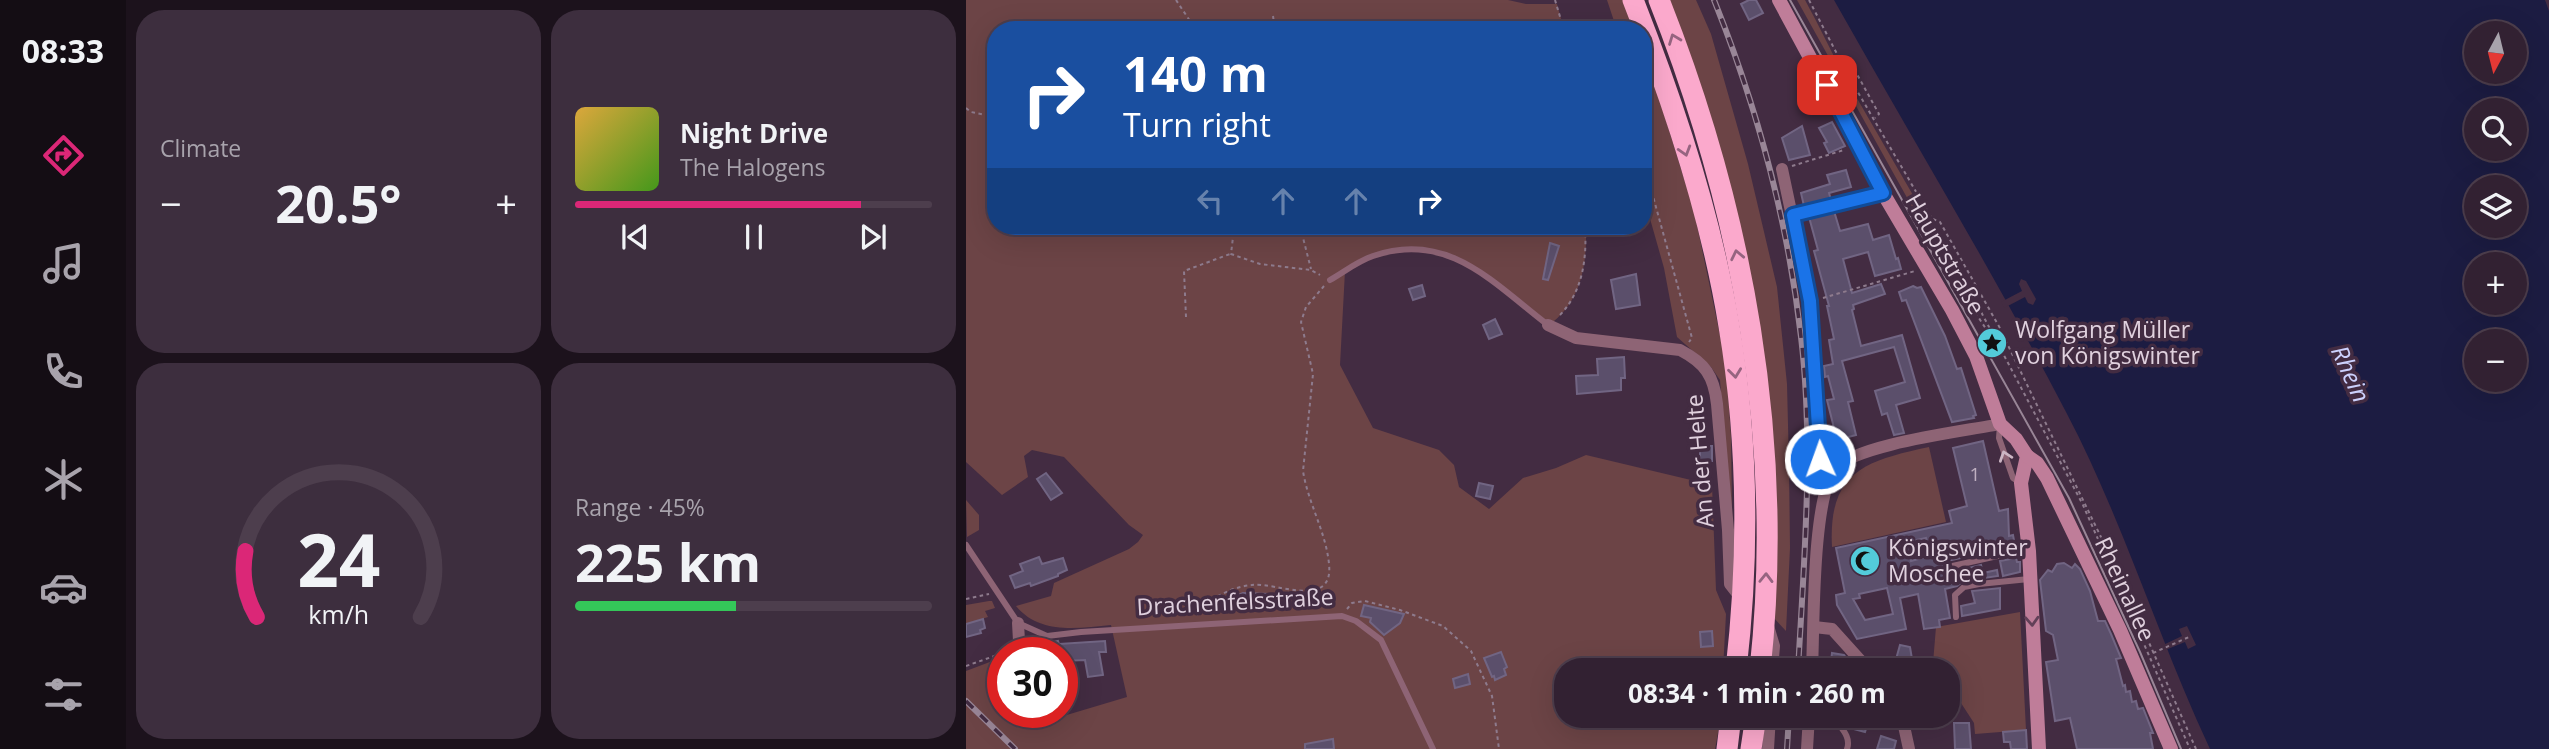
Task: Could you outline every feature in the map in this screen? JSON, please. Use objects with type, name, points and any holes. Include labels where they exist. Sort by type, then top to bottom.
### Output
[{"type":"highway","points":[[1633,0],[1641,21]]},
{"type":"highway","points":[[1659,0],[1689,78],[1725,200],[1751,322],[1765,460],[1765,596],[1761,658]]},
{"type":"highway","points":[[1652,53],[1668,97],[1717,265],[1735,369],[1742,460],[1744,562],[1737,658]]},
{"type":"highway","points":[[1727,749],[1730,728]]},
{"type":"highway","points":[[1751,749],[1754,728]]},
{"type":"street","name":"Hauptstraße","points":[[1779,0],[1883,193],[1976,356],[2000,424],[2017,439],[2027,456]]},
{"type":"street","points":[[1782,169],[1810,301],[1820,459],[1836,468]]},
{"type":"street","name":"An der Helte","points":[[1551,323],[1576,338],[1680,349],[1707,371],[1715,385],[1730,584],[1770,628],[1774,646],[1773,658]]},
{"type":"street","points":[[1813,658],[1821,514],[1827,486],[1836,468],[1858,455],[1897,443],[2000,424]]},
{"type":"street","points":[[2027,456],[2021,483],[2029,549],[2039,749]]},
{"type":"street","name":"Rheinallee","points":[[2027,456],[2038,463],[2048,478],[2120,629],[2171,749]]},
{"type":"street","name":"Drachenfelsstraße","points":[[1018,622],[1019,637]]},
{"type":"street","points":[[1814,627],[1832,629],[1858,658]]},
{"type":"street","points":[[1768,749],[1769,728]]},
{"type":"street","points":[[1807,749],[1808,728]]},
{"type":"street","points":[[1904,728],[1909,749]]},
{"type":"lane","points":[[1793,215],[1883,193]]},
{"type":"lane","name":"An der Helte","points":[[1330,280],[1371,257],[1414,248],[1430,249],[1462,260],[1551,323]]},
{"type":"lane","points":[[2000,424],[1999,438],[2013,478],[2021,483]]},
{"type":"lane","name":"Drachenfelsstraße","points":[[966,544],[1018,622]]},
{"type":"lane","points":[[1948,567],[2029,549]]},
{"type":"lane","points":[[1956,617],[1955,595],[1964,587],[2030,579]]},
{"type":"lane","name":"Drachenfelsstraße","points":[[1044,637],[1189,624],[1342,616],[1356,621],[1381,640],[1433,749]]},
{"type":"lane","points":[[1018,622],[1047,636]]},
{"type":"lane","points":[[1842,728],[1846,733],[1849,746],[1847,749]]},
{"type":"path","points":[[1175,0],[1190,21]]},
{"type":"path","points":[[1555,0],[1561,21]]},
{"type":"path","points":[[1809,0],[1838,57],[1932,219],[2083,505],[2190,749]]},
{"type":"path","points":[[1273,16],[1274,21]]},
{"type":"path","points":[[1838,57],[1849,58],[1879,114],[1874,120]]},
{"type":"path","points":[[966,108],[971,112],[987,115]]},
{"type":"path","points":[[1782,169],[1858,145]]},
{"type":"path","points":[[1652,193],[1692,338],[1690,341],[1669,342],[1664,347]]},
{"type":"path","points":[[1930,230],[1927,224],[1932,219]]},
{"type":"path","points":[[1932,219],[1940,222],[2001,331],[2101,536],[2196,749]]},
{"type":"path","points":[[1231,254],[1233,235]]},
{"type":"path","points":[[1302,235],[1311,270]]},
{"type":"path","points":[[1551,323],[1572,302],[1579,285],[1586,249],[1585,235]]},
{"type":"path","points":[[1186,317],[1184,271],[1231,254],[1260,264],[1311,270],[1330,280],[1306,307],[1301,322],[1313,374],[1303,471],[1327,555],[1328,579],[1315,591],[1303,592],[1254,584],[1238,587],[1204,606],[1189,624]]},
{"type":"path","points":[[1825,298],[1926,267]]},
{"type":"path","points":[[1964,295],[1986,329],[1995,336]]},
{"type":"path","points":[[1995,336],[2001,331]]},
{"type":"path","points":[[1985,334],[1995,336]]},
{"type":"path","points":[[966,599],[999,592]]},
{"type":"path","points":[[1342,616],[1352,603],[1365,601],[1400,610],[1443,626],[1471,651],[1492,696],[1499,749]]},
{"type":"path","points":[[2152,653],[2189,637]]},
{"type":"path","points":[[966,666],[987,659]]},
{"type":"shaded area","points":[[966,0],[1508,0],[1526,4],[1557,4],[1562,21],[987,21],[987,235],[1586,235],[1580,281],[1569,305],[1549,325],[1462,260],[1430,249],[1370,256],[1345,271],[1340,365],[1373,428],[1439,450],[1454,465],[1459,487],[1489,509],[1523,478],[1586,455],[1712,485],[1716,590],[1726,614],[1724,658],[1554,658],[1554,728],[1719,728],[1715,749],[966,749],[966,671],[987,663],[987,728],[1078,728],[1078,712],[1127,697],[1111,625],[1073,628],[1048,626],[1036,622],[1016,606],[1051,596],[1054,583],[1129,549],[1143,535],[1129,525],[1064,457],[1032,450],[1024,456],[1028,477],[1002,495],[966,462]]},
{"type":"shaded area","points":[[1607,0],[1625,0],[1633,21],[1614,21]]},
{"type":"shaded area","points":[[1668,0],[1696,0],[1711,34],[1748,164],[1777,287],[1787,384],[1790,548],[1786,631],[1772,616],[1777,535],[1772,432]]},
{"type":"shaded area","points":[[1797,0],[1805,0],[1847,81],[1921,209],[1915,212]]},
{"type":"shaded area","points":[[1652,75],[1694,211],[1726,364],[1731,437],[1730,516],[1720,380],[1711,367],[1677,337],[1664,268],[1652,226]]},
{"type":"shaded area","points":[[1929,447],[1946,522],[1832,547],[1832,522],[1836,502],[1844,486],[1855,474],[1886,458]]},
{"type":"shaded area","points":[[966,500],[979,515],[979,530],[967,537]]},
{"type":"shaded area","points":[[992,601],[995,608],[985,611],[988,617],[966,624],[966,605]]},
{"type":"shaded area","points":[[2020,612],[2026,730],[1975,734],[1974,723],[1960,701],[1960,658],[1933,658],[1936,627]]},
{"type":"water","name":"Rhein","points":[[1834,0],[2545,0],[2549,11],[2549,749],[2210,749],[2086,453],[1952,205]]},
{"type":"pier","points":[[2021,279],[2026,281],[2036,299],[2033,305],[2028,303],[2025,297],[2004,308],[2001,302],[2022,291],[2019,284]]},
{"type":"pier","points":[[2187,626],[2196,645],[2188,649],[2185,642],[2163,651],[2161,646],[2182,636],[2179,629]]},
{"type":"building","points":[[1756,0],[1763,13],[1749,20],[1741,4]]},
{"type":"building","points":[[1832,122],[1845,146],[1829,153],[1824,143],[1827,142],[1819,128]]},
{"type":"building","points":[[1802,126],[1810,155],[1789,160],[1782,138]]},
{"type":"building","points":[[1846,170],[1851,187],[1829,193],[1831,200],[1804,206],[1801,193],[1830,184],[1827,175]]},
{"type":"building","points":[[1834,211],[1840,231],[1868,224],[1873,240],[1889,235],[1896,259],[1898,258],[1901,269],[1875,276],[1868,252],[1843,259],[1852,293],[1881,284],[1885,294],[1853,305],[1861,346],[1902,335],[1920,398],[1896,405],[1904,433],[1894,435],[1887,413],[1882,415],[1875,391],[1905,382],[1894,347],[1842,361],[1853,401],[1848,402],[1856,435],[1837,440],[1827,400],[1834,399],[1828,376],[1825,377],[1824,366],[1833,364],[1829,340],[1834,339],[1829,306],[1814,251],[1818,250],[1809,217]]},
{"type":"building","points":[[1550,243],[1559,246],[1548,280],[1543,279]]},
{"type":"building","points":[[1636,274],[1640,305],[1616,309],[1611,280]]},
{"type":"building","points":[[1422,285],[1425,296],[1413,300],[1409,289]]},
{"type":"building","points":[[1913,286],[1921,287],[1945,336],[1957,369],[1961,368],[1976,415],[1974,418],[1952,422],[1906,300],[1902,301],[1899,292]]},
{"type":"building","points":[[1495,319],[1502,334],[1489,339],[1483,325]]},
{"type":"building","points":[[1624,357],[1625,378],[1621,378],[1621,390],[1577,394],[1576,376],[1598,375],[1597,359]]},
{"type":"building","points":[[1983,441],[1999,511],[2008,509],[2009,536],[2013,535],[2015,546],[1947,561],[1942,568],[1949,573],[1981,565],[1983,573],[1997,570],[1998,576],[1963,581],[1957,586],[1945,589],[1950,618],[1939,620],[1940,627],[1924,629],[1918,594],[1900,598],[1906,629],[1857,639],[1837,605],[1836,595],[1845,593],[1836,548],[1952,523],[1949,511],[1967,506],[1953,448]],"holes":[[[1926,538],[1930,556],[1911,561],[1907,542]],[[1887,588],[1893,614],[1865,620],[1853,599],[1860,598],[1859,594]]]},
{"type":"building","points":[[1700,446],[1712,446],[1712,461],[1700,461]]},
{"type":"building","points":[[1046,473],[1062,493],[1051,500],[1037,479]]},
{"type":"building","points":[[1479,483],[1493,486],[1490,499],[1476,496]]},
{"type":"building","points":[[1039,557],[1042,564],[1063,558],[1067,570],[1031,586],[1030,583],[1015,588],[1010,576],[1023,571],[1020,564]]},
{"type":"building","points":[[2016,558],[2017,562],[2020,562],[2020,572],[2003,576],[2000,561]]},
{"type":"building","points":[[2064,563],[2072,568],[2075,564],[2080,569],[2090,591],[2098,621],[2105,621],[2121,658],[2116,659],[2123,686],[2125,685],[2126,692],[2130,691],[2132,702],[2136,701],[2138,709],[2143,708],[2153,733],[2150,733],[2153,749],[2077,749],[2070,718],[2055,721],[2046,662],[2058,660],[2053,635],[2046,631],[2040,580],[2048,570],[2052,572],[2057,564]]},
{"type":"building","points":[[2000,588],[2000,609],[1962,616],[1961,606],[1975,603],[1972,591]]},
{"type":"building","points":[[1269,594],[1270,609],[1238,610],[1238,595]]},
{"type":"building","points":[[1364,605],[1404,614],[1400,623],[1384,635],[1370,622],[1371,618],[1361,616]]},
{"type":"building","points":[[983,619],[985,628],[980,630],[981,633],[966,637],[966,624]]},
{"type":"building","points":[[1712,631],[1713,646],[1701,647],[1700,632]]},
{"type":"building","points":[[1105,641],[1106,652],[1099,652],[1103,675],[1088,677],[1085,660],[1078,660],[1078,643]]},
{"type":"building","points":[[1900,645],[1910,647],[1912,658],[1896,658]]},
{"type":"building","points":[[1501,652],[1507,667],[1504,669],[1506,675],[1495,680],[1484,658]]},
{"type":"building","points":[[1832,653],[1846,658],[1831,658]]},
{"type":"building","points":[[1468,674],[1470,684],[1455,688],[1453,679]]},
{"type":"building","points":[[1960,723],[1969,723],[1971,749],[1955,749],[1954,728],[1960,728]]},
{"type":"building","points":[[1850,728],[1866,728],[1865,732]]},
{"type":"building","points":[[2026,730],[2027,749],[2011,749],[2010,742],[2004,742],[2003,732]]},
{"type":"building","points":[[1881,736],[1896,741],[1894,749],[1877,749]]},
{"type":"building","points":[[1333,739],[1334,749],[1305,749],[1305,744]]},
{"type":"tram line","points":[[1790,0],[2069,498],[2181,749]]},
{"type":"railway","points":[[1714,0],[1744,82],[1769,166],[1788,251],[1801,337],[1807,462],[1799,658]]},
{"type":"railway","points":[[966,701],[1015,749]]},
{"type":"railway","points":[[1787,749],[1788,728]]},
{"type":"place","name":"Wolfgang Müller von Königswinter","points":[[1992,343]]},
{"type":"place","name":"Königswinter Moschee","points":[[1865,561]]},
{"type":"route","points":[[1820,459],[1810,301],[1793,215],[1883,193],[1827,85]]}]
